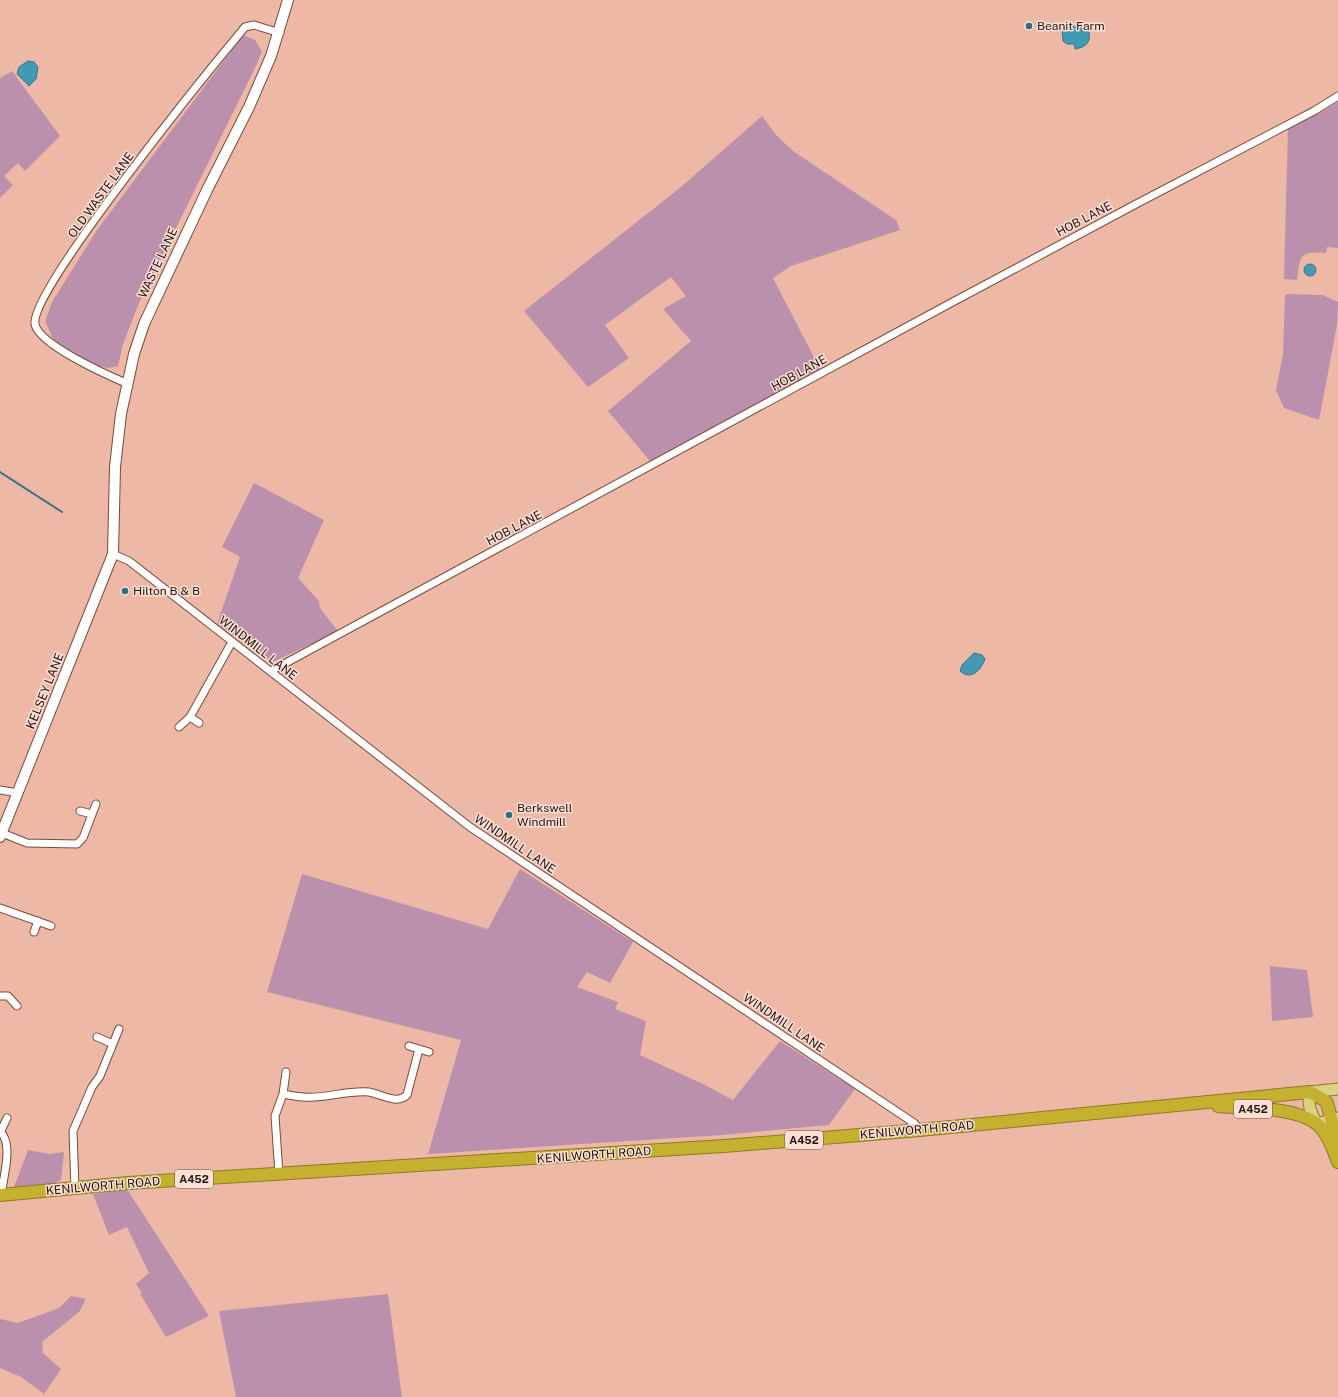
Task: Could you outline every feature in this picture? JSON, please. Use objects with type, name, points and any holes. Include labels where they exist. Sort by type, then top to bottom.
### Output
[{"type":"highway","name":"A452","points":[[1187,1104],[1310,1092]]},
{"type":"highway","points":[[1310,1092],[1327,1103],[1337,1130]]},
{"type":"highway","name":"KENILWORTH ROAD","points":[[1,1195],[128,1183],[724,1146],[920,1130],[1187,1104]]},
{"type":"highway","name":"A452","points":[[1187,1104],[1272,1110],[1294,1114],[1317,1124]]},
{"type":"highway","points":[[1317,1124],[1330,1143],[1338,1162]]},
{"type":"main road","name":"WASTE LANE","points":[[113,554],[115,467],[126,383],[144,324],[249,107],[280,33],[288,0]]},
{"type":"main road","name":"KELSEY LANE","points":[[1,835],[113,554]]},
{"type":"main road","name":"A452","points":[[1310,1092],[1338,1089]]},
{"type":"main road","points":[[1310,1092],[1309,1108],[1317,1124],[1337,1130]]},
{"type":"street","name":"OLD WASTE LANE","points":[[126,383],[108,376],[50,343],[36,329],[35,314],[55,277],[119,187],[245,27],[254,25],[280,33]]},
{"type":"street","name":"HOB LANE","points":[[270,671],[1138,202],[1314,111],[1338,96]]},
{"type":"street","name":"WINDMILL LANE","points":[[113,554],[129,561],[470,827],[909,1119],[920,1130]]},
{"type":"street","points":[[179,727],[190,717],[232,642]]},
{"type":"street","points":[[190,717],[198,723]]},
{"type":"street","points":[[0,790],[18,793]]},
{"type":"street","points":[[1,835],[27,843],[77,844],[83,838],[96,804]]},
{"type":"street","points":[[80,811],[92,814]]},
{"type":"street","points":[[0,908],[51,926]]},
{"type":"street","points":[[34,932],[38,921]]},
{"type":"street","points":[[0,996],[8,996],[13,999],[17,1006]]},
{"type":"street","points":[[75,1189],[73,1131],[92,1087],[100,1076],[119,1028]]},
{"type":"street","points":[[97,1037],[113,1044]]},
{"type":"street","points":[[409,1046],[429,1052]]},
{"type":"street","points":[[283,1094],[305,1098],[338,1093],[369,1092],[396,1099],[403,1098],[407,1095],[419,1049]]},
{"type":"street","points":[[279,1174],[275,1116],[283,1094],[286,1072]]},
{"type":"street","points":[[1,1195],[7,1155],[6,1140],[0,1132],[7,1118]]},
{"type":"shaded area","points":[[243,35],[255,40],[262,51],[257,64],[139,303],[123,344],[118,366],[109,368],[97,366],[74,354],[53,339],[45,321],[52,302],[97,230]]},
{"type":"shaded area","points":[[12,71],[60,136],[25,171],[18,163],[4,176],[13,185],[0,198],[0,78]]},
{"type":"shaded area","points":[[1338,102],[1338,248],[1327,247],[1326,253],[1306,254],[1300,260],[1297,280],[1284,279],[1288,128],[1320,113]]},
{"type":"shaded area","points":[[762,116],[777,136],[793,151],[896,220],[900,230],[791,266],[773,278],[820,369],[650,461],[608,411],[691,341],[663,309],[686,296],[671,277],[605,325],[629,358],[588,387],[524,311],[681,187]]},
{"type":"shaded area","points":[[1285,295],[1323,295],[1338,302],[1337,325],[1319,420],[1284,408],[1276,390],[1283,354]]},
{"type":"shaded area","points":[[254,483],[324,520],[298,578],[319,601],[320,608],[338,631],[273,662],[217,624],[240,557],[222,547]]},
{"type":"shaded area","points":[[520,869],[633,942],[610,983],[587,972],[577,987],[618,1002],[615,1009],[646,1021],[640,1055],[703,1084],[733,1100],[780,1041],[855,1089],[829,1125],[722,1135],[428,1154],[461,1040],[267,992],[302,874],[488,929]]},
{"type":"shaded area","points":[[1270,966],[1307,970],[1313,1017],[1272,1021]]},
{"type":"shaded area","points":[[28,1150],[49,1154],[64,1152],[61,1180],[53,1184],[14,1187]]},
{"type":"shaded area","points":[[127,1189],[209,1316],[166,1337],[140,1294],[142,1293],[136,1284],[149,1273],[127,1227],[109,1235],[93,1194]]},
{"type":"shaded area","points":[[388,1294],[402,1397],[236,1397],[219,1311]]},
{"type":"shaded area","points":[[71,1296],[86,1299],[79,1312],[42,1342],[43,1353],[61,1369],[44,1394],[21,1377],[0,1368],[0,1319],[18,1323],[59,1308]]},
{"type":"water","points":[[1073,26],[1086,28],[1089,31],[1089,39],[1085,46],[1075,49],[1074,44],[1067,44],[1063,41],[1062,29]]},
{"type":"water","points":[[28,61],[34,62],[38,67],[36,79],[29,86],[17,74],[19,67]]},
{"type":"water","points":[[1308,264],[1312,264],[1316,270],[1312,276],[1308,276],[1304,272],[1304,268]]},
{"type":"water","points":[[974,653],[982,655],[985,659],[981,667],[975,673],[968,675],[964,674],[960,671],[962,665]]},
{"type":"waterway","points":[[0,472],[62,512]]},
{"type":"place","name":"Beanit Farm","points":[[1029,26]]},
{"type":"place","name":"Hilton B & B","points":[[125,591]]},
{"type":"place","name":"Berkswell Windmill","points":[[509,815]]}]
